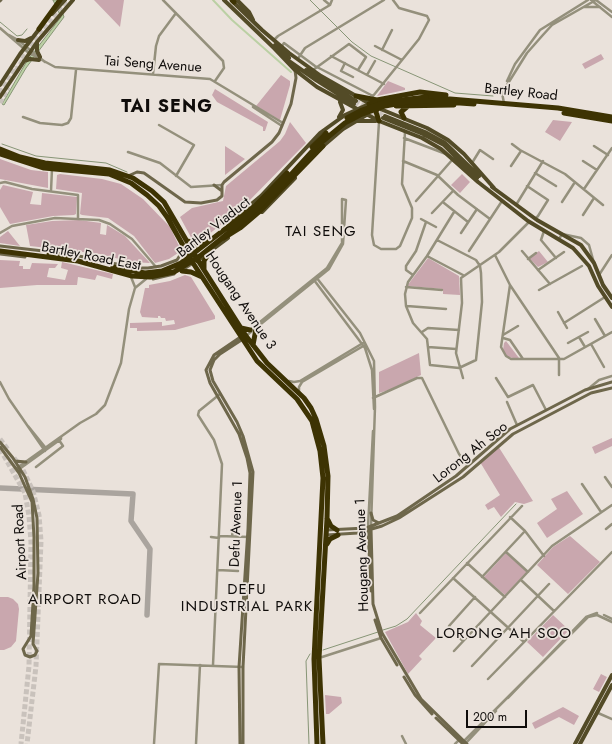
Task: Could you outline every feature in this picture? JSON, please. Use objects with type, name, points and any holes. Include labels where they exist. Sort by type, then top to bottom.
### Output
[{"type":"highway","points":[[39,29],[60,0]]},
{"type":"highway","points":[[369,104],[392,96],[420,92],[466,99]]},
{"type":"highway","points":[[392,96],[387,100],[388,105],[394,107],[412,105],[481,104]]},
{"type":"highway","name":"Bartley Road","points":[[426,97],[466,99],[558,108],[612,117]]},
{"type":"highway","name":"Bartley Viaduct","points":[[0,246],[72,256],[134,272],[151,272],[170,268],[191,257],[255,206],[316,143],[337,124],[377,104],[402,98],[426,97]]},
{"type":"highway","points":[[356,100],[385,98]]},
{"type":"highway","points":[[381,116],[385,98]]},
{"type":"highway","name":"Bartley Road","points":[[432,101],[481,104],[559,112],[612,121]]},
{"type":"highway","name":"Bartley Viaduct","points":[[0,251],[66,259],[132,276],[150,277],[164,275],[183,268],[221,240],[269,199],[317,146],[344,123],[360,115],[385,106],[407,102],[432,101]]},
{"type":"highway","points":[[404,118],[401,114],[402,110],[412,105]]},
{"type":"highway","points":[[381,116],[394,107]]},
{"type":"highway","points":[[221,240],[240,228],[260,211],[323,146]]},
{"type":"highway","name":"Hougang Avenue 3","points":[[0,149],[20,157],[49,163],[58,167],[121,173],[131,176],[145,185],[164,202],[191,254],[244,336],[257,361],[297,399],[312,421],[319,446],[323,472],[324,532],[314,659],[317,744]]},
{"type":"highway","name":"Hougang Avenue 3","points":[[0,154],[23,162],[52,169],[58,167]]},
{"type":"highway","name":"Hougang Avenue 3","points":[[94,170],[131,183],[159,206],[183,239]]},
{"type":"highway","points":[[183,239],[193,245],[205,242]]},
{"type":"highway","points":[[182,271],[205,276],[203,266],[209,253]]},
{"type":"highway","name":"Hougang Avenue 3","points":[[205,276],[241,328],[244,336],[308,404],[316,419],[324,446],[327,470],[328,519],[324,532],[326,546],[319,658],[323,744]]},
{"type":"highway","points":[[241,328],[253,330],[253,345]]},
{"type":"highway","points":[[326,546],[330,539],[338,532],[331,526],[328,519]]},
{"type":"main road","points":[[0,85],[35,34],[65,0]]},
{"type":"main road","points":[[1,97],[36,42],[73,0]]},
{"type":"main road","points":[[224,0],[305,78],[337,99],[367,115],[404,118],[438,133],[456,146],[494,188]]},
{"type":"main road","points":[[234,1],[262,30],[274,40],[315,68],[356,100]]},
{"type":"main road","points":[[262,30],[267,38],[293,61],[356,100]]},
{"type":"main road","points":[[18,40],[25,41],[35,34]]},
{"type":"main road","points":[[22,63],[30,59],[40,58],[37,51],[36,42]]},
{"type":"main road","points":[[274,48],[316,80],[356,100],[369,104],[381,116],[405,132],[431,142],[453,158],[500,200],[529,222],[573,248],[589,266],[612,306]]},
{"type":"main road","points":[[131,176],[140,172],[188,203],[217,200],[222,196],[222,185],[272,142],[283,125],[290,108],[296,80],[295,70]]},
{"type":"main road","points":[[296,80],[305,78]]},
{"type":"main road","points":[[334,123],[343,110],[343,105],[337,99]]},
{"type":"main road","points":[[191,254],[256,200],[314,139],[334,123],[369,104]]},
{"type":"main road","name":"Bartley Road East","points":[[0,254],[84,265],[136,278],[146,279],[166,277],[182,271],[209,253],[270,205],[323,146],[354,122],[367,115],[381,116]]},
{"type":"main road","points":[[381,116],[423,134],[444,145],[500,200]]},
{"type":"main road","points":[[354,122],[381,116],[425,132],[445,143],[515,205],[581,245],[594,263],[612,298]]},
{"type":"main road","points":[[214,185],[222,191]]},
{"type":"main road","name":"Bartley Road East","points":[[0,246],[86,256],[138,268],[156,267],[172,262],[180,257],[183,239]]},
{"type":"main road","points":[[21,256],[24,253],[23,249]]},
{"type":"main road","points":[[84,265],[82,260],[86,256]]},
{"type":"main road","points":[[589,266],[594,263]]},
{"type":"main road","points":[[136,278],[138,268]]},
{"type":"main road","name":"Defu Avenue 1","points":[[240,744],[241,667],[249,538],[250,492],[247,458],[239,434],[219,395],[207,378],[206,370],[208,362],[214,355],[244,336]]},
{"type":"main road","name":"Lorong Ah Soo","points":[[324,532],[358,533],[399,518],[452,482],[498,438],[517,425],[588,389],[612,382]]},
{"type":"main road","name":"Lorong Ah Soo","points":[[338,532],[370,528],[406,511],[470,471],[506,439],[522,428],[591,393],[612,388]]},
{"type":"main road","name":"Airport Road","points":[[0,442],[15,461],[19,469],[33,499],[39,540],[38,580],[33,644],[36,647],[36,652],[30,657],[25,655],[23,652],[31,636],[34,580],[34,518],[32,502],[19,469],[0,447]]},
{"type":"main road","points":[[15,461],[26,462]]},
{"type":"main road","points":[[371,513],[373,520],[380,523]]},
{"type":"main road","name":"Hougang Avenue 1","points":[[370,528],[371,604],[381,633],[415,695],[463,742]]},
{"type":"main road","name":"Hougang Avenue 1","points":[[370,528],[373,604],[381,633]]},
{"type":"main road","points":[[358,533],[365,536],[369,541]]},
{"type":"main road","points":[[27,644],[33,644]]},
{"type":"main road","name":"Defu Avenue 1","points":[[241,667],[243,744]]},
{"type":"main road","points":[[575,744],[612,675]]},
{"type":"main road","points":[[580,744],[612,686]]},
{"type":"street","points":[[163,0],[223,61],[224,68],[215,82]]},
{"type":"street","points":[[324,0],[330,5]]},
{"type":"street","points":[[274,40],[278,36],[320,12],[330,5],[332,0]]},
{"type":"street","points":[[299,57],[305,48],[384,0]]},
{"type":"street","points":[[358,70],[366,57],[351,44],[315,68],[373,96],[419,39],[429,18],[427,16],[399,8],[393,0]]},
{"type":"street","points":[[504,103],[502,92],[527,53],[551,24],[588,0]]},
{"type":"street","points":[[506,84],[509,73],[540,30],[584,7],[594,0],[612,12]]},
{"type":"street","points":[[602,6],[603,0]]},
{"type":"street","points":[[584,7],[602,6],[612,16]]},
{"type":"street","points":[[153,74],[156,46],[159,36],[176,13]]},
{"type":"street","points":[[0,28],[25,48]]},
{"type":"street","points":[[382,50],[392,30]]},
{"type":"street","points":[[8,35],[18,40],[25,48]]},
{"type":"street","points":[[375,46],[402,60]]},
{"type":"street","name":"Tai Seng Avenue","points":[[25,48],[55,67],[76,70],[204,78],[215,82],[283,125]]},
{"type":"street","points":[[331,56],[384,84]]},
{"type":"street","points":[[367,75],[375,61]]},
{"type":"street","points":[[345,63],[341,71],[352,77]]},
{"type":"street","points":[[23,117],[40,123],[62,125],[68,123],[71,118],[76,70]]},
{"type":"street","points":[[381,116],[372,235],[374,245],[381,249],[399,248],[403,243],[412,221],[412,208],[403,186],[405,132]]},
{"type":"street","points":[[158,125],[194,145],[176,176]]},
{"type":"street","points":[[404,138],[448,154]]},
{"type":"street","points":[[512,144],[521,151],[543,161],[576,182],[603,205]]},
{"type":"street","points":[[594,146],[608,155]]},
{"type":"street","points":[[584,190],[612,148]]},
{"type":"street","points":[[472,163],[480,150],[493,159]]},
{"type":"street","points":[[511,166],[521,151]]},
{"type":"street","points":[[128,152],[160,163],[191,187],[222,185]]},
{"type":"street","points":[[416,201],[453,158]]},
{"type":"street","points":[[403,161],[438,177],[453,191],[490,219]]},
{"type":"street","points":[[515,205],[543,161]]},
{"type":"street","points":[[583,161],[597,170]]},
{"type":"street","points":[[49,163],[52,169],[51,191]]},
{"type":"street","points":[[535,173],[556,186]]},
{"type":"street","points":[[0,183],[6,182],[32,189],[78,195],[78,218]]},
{"type":"street","points":[[562,202],[576,182]]},
{"type":"street","points":[[527,186],[548,200],[538,216],[535,218]]},
{"type":"street","points":[[432,213],[444,203],[453,191]]},
{"type":"street","points":[[583,215],[594,198]]},
{"type":"street","points":[[244,336],[313,280],[329,270],[343,244],[346,200],[344,199],[342,199],[342,243],[327,268],[316,278]]},
{"type":"street","points":[[468,251],[490,219],[500,200]]},
{"type":"street","points":[[444,203],[468,222]]},
{"type":"street","points":[[461,233],[477,209]]},
{"type":"street","points":[[437,240],[476,260],[479,265],[483,291],[476,360],[460,368],[431,366],[426,337],[413,323],[406,306],[406,286],[427,256],[454,212]]},
{"type":"street","points":[[0,233],[12,226],[55,218],[100,220],[125,233],[156,267]]},
{"type":"street","points":[[421,219],[436,227]]},
{"type":"street","points":[[413,275],[406,270],[406,266],[416,251],[426,222]]},
{"type":"street","points":[[463,378],[456,349],[462,303],[461,278],[463,275],[495,255],[529,222]]},
{"type":"street","points":[[544,231],[541,240],[556,258]]},
{"type":"street","points":[[559,239],[562,234]]},
{"type":"street","points":[[522,251],[550,284]]},
{"type":"street","points":[[538,270],[564,252]]},
{"type":"street","points":[[528,259],[536,253]]},
{"type":"street","points":[[495,255],[510,285],[559,360],[559,375]]},
{"type":"street","points":[[599,275],[612,255]]},
{"type":"street","points":[[427,256],[463,275]]},
{"type":"street","points":[[539,290],[582,266]]},
{"type":"street","points":[[130,276],[135,288]]},
{"type":"street","points":[[316,278],[365,344]]},
{"type":"street","points":[[19,469],[26,462],[80,423],[96,414],[108,400],[121,363],[129,309],[135,288],[146,279]]},
{"type":"street","points":[[244,336],[313,280]]},
{"type":"street","points":[[313,280],[365,344]]},
{"type":"street","points":[[510,285],[501,347],[506,356],[511,359],[559,360],[566,358],[612,332]]},
{"type":"street","points":[[406,286],[442,290]]},
{"type":"street","points":[[508,296],[515,293]]},
{"type":"street","points":[[564,323],[605,296]]},
{"type":"street","points":[[406,306],[446,309]]},
{"type":"street","points":[[558,312],[567,328]]},
{"type":"street","points":[[595,319],[605,336]]},
{"type":"street","points":[[503,337],[518,326]]},
{"type":"street","points":[[422,332],[428,328],[459,330]]},
{"type":"street","points":[[568,343],[588,332]]},
{"type":"street","points":[[503,337],[510,340],[523,360]]},
{"type":"street","points":[[579,337],[585,347]]},
{"type":"street","points":[[283,379],[297,382],[365,344]]},
{"type":"street","points":[[300,396],[299,387],[302,382],[365,344]]},
{"type":"street","name":"Hougang Avenue 1","points":[[365,344],[371,364],[374,383],[374,431],[370,528]]},
{"type":"street","points":[[591,344],[604,367]]},
{"type":"street","points":[[428,347],[456,349]]},
{"type":"street","name":"Lorong Ah Soo","points":[[588,389],[599,380],[612,376]]},
{"type":"street","points":[[374,398],[417,378],[422,378],[459,454],[468,466]]},
{"type":"street","points":[[496,378],[508,397],[533,385],[546,410]]},
{"type":"street","points":[[0,382],[9,398],[45,449]]},
{"type":"street","points":[[213,665],[222,463],[214,440],[198,415],[199,411],[219,395]]},
{"type":"street","points":[[507,402],[517,425]]},
{"type":"street","name":"Hougang Avenue 1","points":[[370,528],[374,431]]},
{"type":"street","points":[[36,467],[63,446],[58,439]]},
{"type":"street","points":[[19,469],[58,439]]},
{"type":"street","points":[[41,443],[51,444]]},
{"type":"street","points":[[38,453],[41,443]]},
{"type":"street","points":[[605,477],[610,482],[612,487]]},
{"type":"street","points":[[582,484],[601,512]]},
{"type":"street","points":[[454,651],[552,546],[612,504]]},
{"type":"street","points":[[420,613],[522,506]]},
{"type":"street","points":[[510,517],[525,531],[544,556]]},
{"type":"street","points":[[232,536],[235,520]]},
{"type":"street","points":[[606,529],[612,524]]},
{"type":"street","points":[[482,577],[525,531]]},
{"type":"street","points":[[219,537],[232,536],[249,538]]},
{"type":"street","points":[[211,537],[249,538]]},
{"type":"street","points":[[506,552],[528,572]]},
{"type":"street","points":[[488,679],[612,552]]},
{"type":"street","points":[[468,563],[505,597]]},
{"type":"street","points":[[218,570],[238,571]]},
{"type":"street","points":[[454,578],[524,642]]},
{"type":"street","points":[[521,580],[554,611]]},
{"type":"street","points":[[472,666],[507,626],[549,584]]},
{"type":"street","points":[[463,641],[450,629],[449,626],[475,597]]},
{"type":"street","points":[[454,744],[463,742],[588,617],[597,615],[612,621]]},
{"type":"street","points":[[319,658],[381,633]]},
{"type":"street","points":[[154,744],[158,666],[162,663],[241,667]]},
{"type":"street","points":[[196,744],[200,665]]},
{"type":"street","points":[[598,713],[612,719]]},
{"type":"street","points":[[402,736],[406,744]]},
{"type":"shaded area","points":[[53,0],[58,0],[64,17],[26,68],[4,105],[2,104],[27,61],[61,17]]},
{"type":"shaded area","points":[[94,0],[124,0],[120,27]]},
{"type":"shaded area","points":[[601,54],[604,59],[585,69],[582,64]]},
{"type":"shaded area","points":[[281,75],[290,81],[290,85],[280,120],[256,106]]},
{"type":"shaded area","points":[[388,81],[405,88],[405,90],[377,96]]},
{"type":"shaded area","points":[[215,89],[268,122],[265,131],[263,131],[263,127],[217,102],[212,95]]},
{"type":"shaded area","points":[[553,120],[572,122],[560,141],[545,132]]},
{"type":"shaded area","points":[[290,122],[306,143],[245,205],[208,235],[198,241],[193,241],[180,217],[192,208],[223,201],[226,186],[280,141]]},
{"type":"shaded area","points":[[225,146],[245,159],[225,175]]},
{"type":"shaded area","points":[[0,159],[31,170],[48,172],[48,188],[0,179]]},
{"type":"shaded area","points":[[60,174],[102,179],[121,184],[143,199],[170,227],[179,246],[178,253],[169,259],[155,263],[134,236],[108,218],[80,214],[82,193],[56,189],[57,175]]},
{"type":"shaded area","points":[[462,174],[470,182],[460,193],[451,185]]},
{"type":"shaded area","points":[[3,185],[33,192],[30,204],[41,205],[42,193],[77,197],[76,214],[53,216],[10,224],[0,207],[0,190]]},
{"type":"shaded area","points":[[79,220],[101,223],[100,234],[106,235],[107,225],[125,236],[150,263],[131,262],[100,254],[30,246],[26,225],[52,221]]},
{"type":"shaded area","points":[[8,231],[20,246],[0,243],[0,237]]},
{"type":"shaded area","points":[[539,251],[548,262],[538,267],[529,258]]},
{"type":"shaded area","points":[[428,258],[459,276],[460,295],[443,294],[443,289],[407,286]]},
{"type":"shaded area","points":[[0,260],[20,261],[19,266],[23,266],[23,269],[30,269],[32,263],[58,264],[55,268],[49,268],[47,277],[65,280],[68,270],[61,268],[62,262],[113,274],[112,279],[97,275],[95,280],[78,277],[77,285],[37,285],[0,288]]},
{"type":"shaded area","points":[[185,275],[191,277],[215,316],[215,319],[175,330],[137,331],[137,328],[130,328],[130,323],[162,322],[162,326],[175,324],[174,320],[166,321],[165,318],[161,318],[160,316],[158,316],[158,318],[142,317],[140,312],[145,288],[149,288],[149,285],[170,281]]},
{"type":"shaded area","points":[[506,341],[519,359],[507,357],[503,350],[504,343]]},
{"type":"shaded area","points":[[419,353],[421,375],[392,389],[379,393],[379,372]]},
{"type":"shaded area","points":[[612,438],[612,446],[595,454],[592,447]]},
{"type":"shaded area","points":[[498,446],[533,501],[524,504],[515,502],[501,517],[494,507],[488,510],[485,505],[500,495],[480,462]]},
{"type":"shaded area","points":[[567,491],[583,514],[547,538],[537,523],[557,509],[551,499]]},
{"type":"shaded area","points":[[570,536],[600,562],[568,594],[537,565],[553,547]]},
{"type":"shaded area","points":[[506,553],[527,572],[505,595],[484,577]]},
{"type":"shaded area","points":[[0,597],[8,597],[13,599],[18,604],[19,609],[16,641],[11,647],[4,650],[0,650]]},
{"type":"shaded area","points":[[416,613],[422,621],[420,625],[436,638],[419,656],[422,659],[408,674],[385,632],[408,622]]},
{"type":"shaded area","points":[[553,615],[569,630],[543,657],[527,642]]},
{"type":"shaded area","points":[[601,674],[607,677],[599,692],[593,689]]},
{"type":"shaded area","points":[[325,695],[341,697],[342,703],[329,714],[326,714]]},
{"type":"shaded area","points":[[563,707],[579,716],[574,725],[559,717],[535,729],[532,723]]},
{"type":"waterway","points":[[213,0],[232,20],[291,72]]},
{"type":"waterway","points":[[310,0],[352,42],[371,56],[455,93],[493,96]]},
{"type":"waterway","points":[[0,22],[17,36],[22,35],[27,29]]},
{"type":"waterway","points":[[2,144],[36,156],[106,163],[127,172]]},
{"type":"waterway","points":[[383,630],[396,626],[407,619],[516,504]]},
{"type":"waterway","points":[[323,650],[378,632]]},
{"type":"waterway","points":[[309,744],[306,661],[310,654]]},
{"type":"taxiway","points":[[0,488],[133,494],[131,521],[150,549],[147,615]]},
{"type":"tunnel","points":[[21,58],[36,36],[67,0]]},
{"type":"tunnel","points":[[16,71],[26,56]]},
{"type":"tunnel","points":[[0,93],[15,66]]},
{"type":"tunnel","points":[[0,103],[8,87]]},
{"type":"tunnel","points":[[356,101],[368,107]]},
{"type":"tunnel","points":[[354,104],[378,116]]},
{"type":"tunnel","points":[[374,110],[385,116]]},
{"type":"tunnel","points":[[0,439],[9,451]]},
{"type":"tunnel","points":[[0,449],[25,493],[31,542],[29,666],[21,744]]},
{"type":"tunnel","points":[[14,458],[23,470],[33,491],[39,515],[41,541],[36,666],[27,744]]},
{"type":"district","name":"TAI SENG","points":[[167,108]]},
{"type":"district","name":"TAI SENG","points":[[321,232]]},
{"type":"district","name":"DEFU INDUSTRIAL PARK","points":[[247,598]]},
{"type":"district","name":"AIRPORT ROAD","points":[[85,600]]},
{"type":"district","name":"LORONG AH SOO","points":[[504,634]]}]
